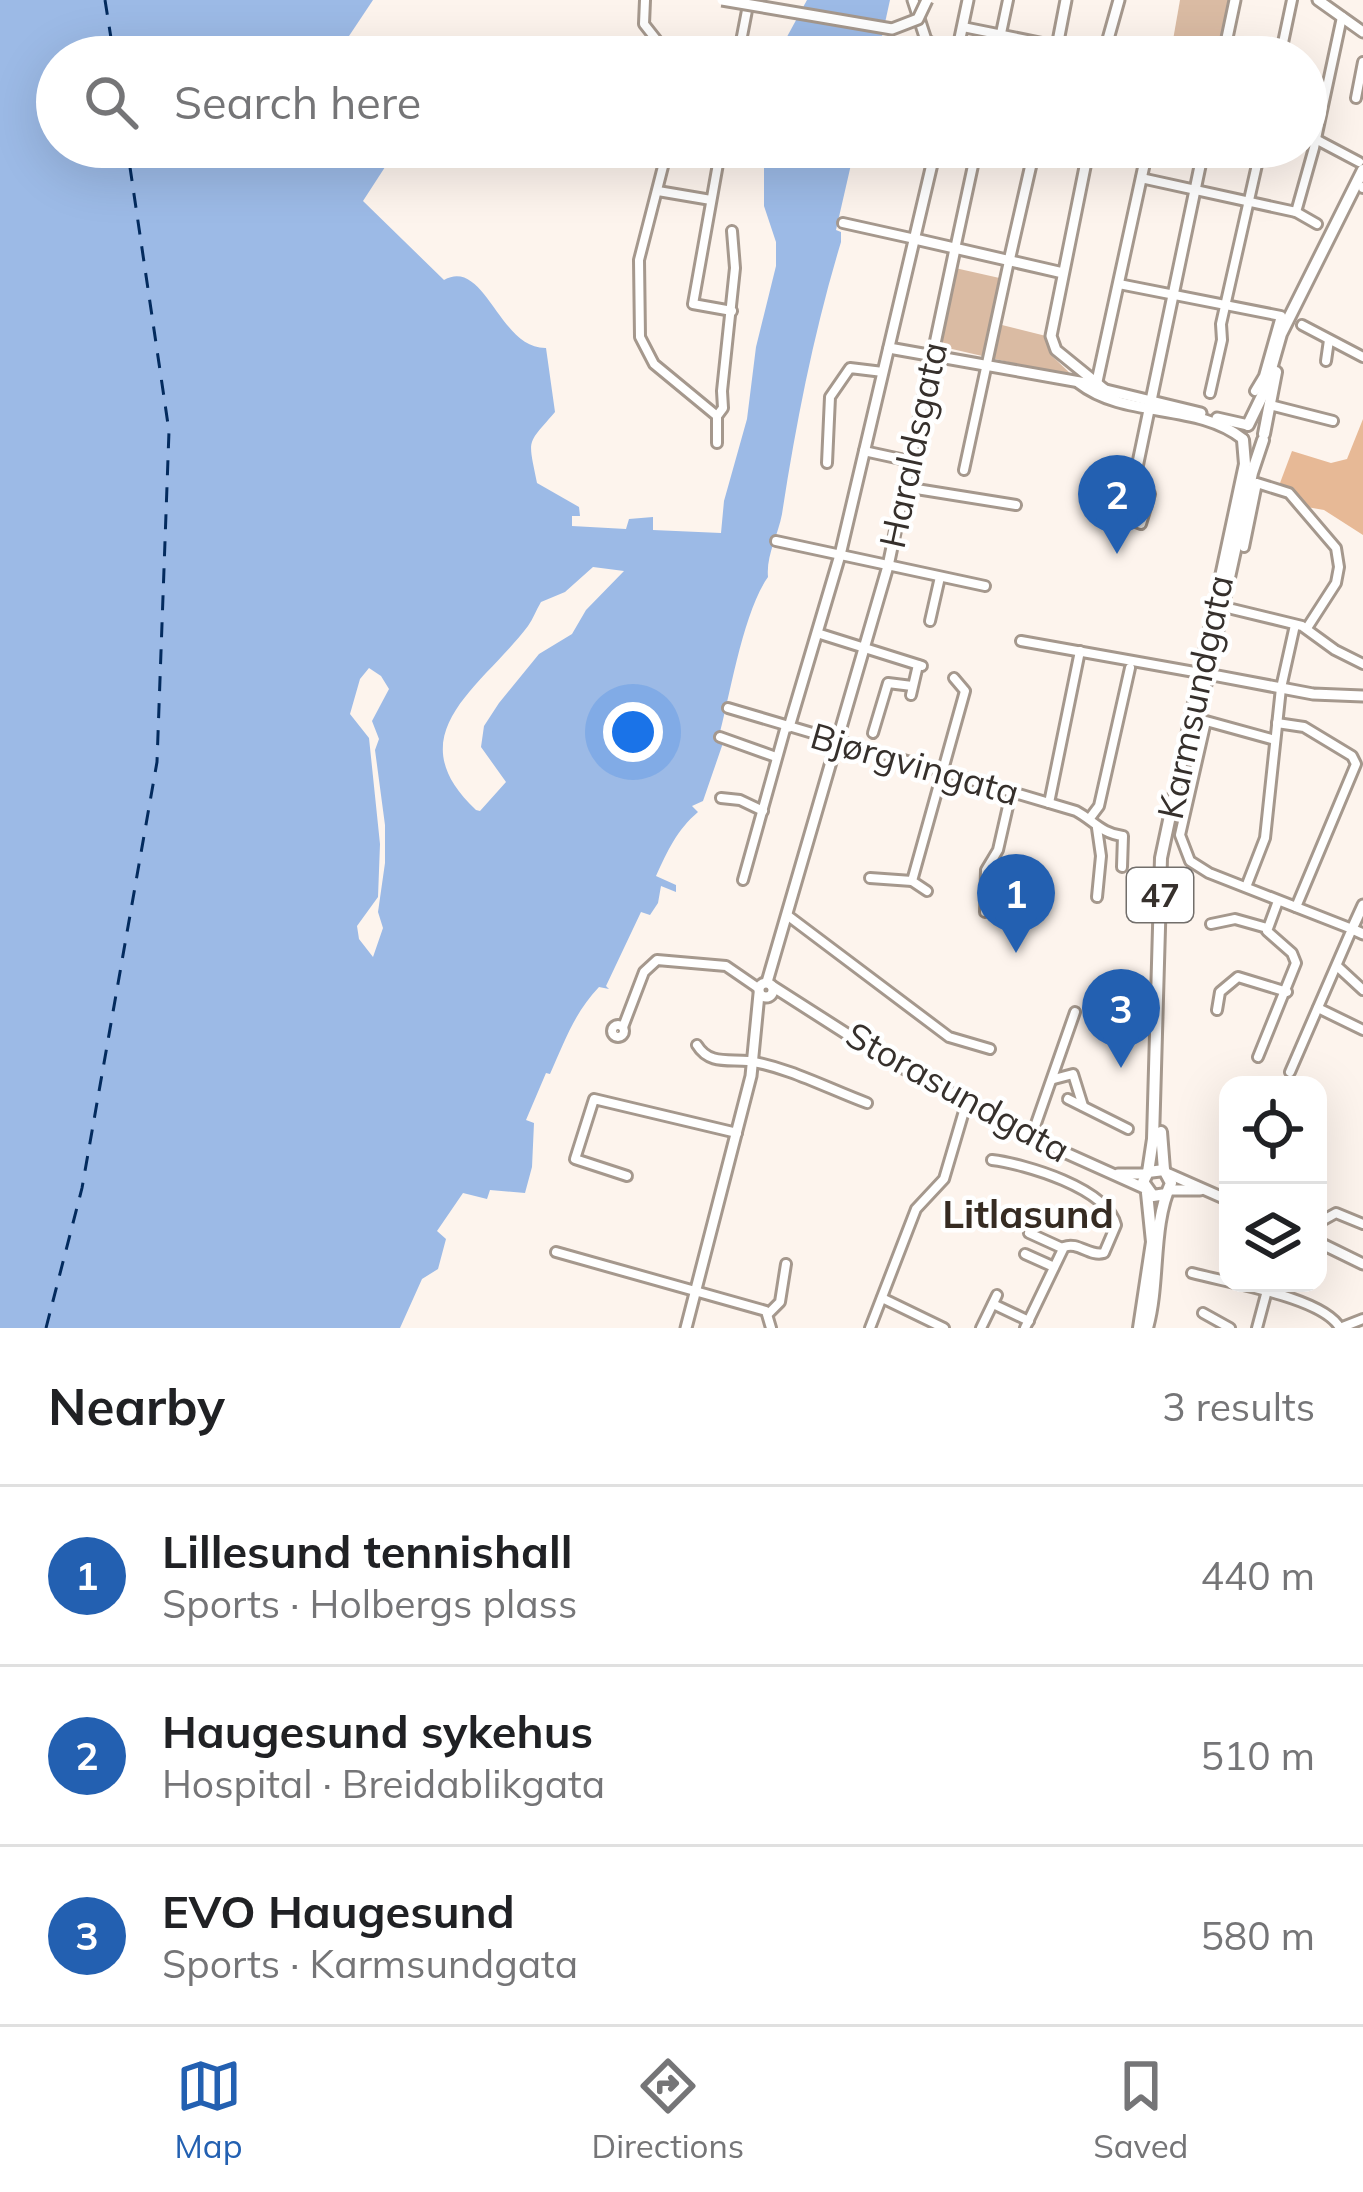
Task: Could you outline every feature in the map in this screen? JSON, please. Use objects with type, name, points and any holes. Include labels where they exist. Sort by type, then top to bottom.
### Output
[{"type":"main road","name":"Karmsundgata","points":[[1146,1173],[1154,1139],[1161,858],[1264,437],[1288,317],[1361,166]]},
{"type":"main road","name":"Karmsundgata","points":[[1248,425],[1301,305],[1363,187]]},
{"type":"main road","points":[[1243,439],[1253,446],[1264,437],[1260,426],[1248,425]]},
{"type":"main road","name":"47","points":[[1243,439],[1248,425]]},
{"type":"main road","name":"Karmsundgata","points":[[1166,1172],[1160,1117],[1167,865],[1245,464],[1243,439]]},
{"type":"main road","points":[[1146,1173],[1166,1172]]},
{"type":"main road","name":"47","points":[[1143,1328],[1167,1192],[1166,1172]]},
{"type":"main road","name":"47","points":[[1143,1328],[1152,1242],[1146,1173]]},
{"type":"main road","points":[[1146,1191],[1157,1197],[1167,1192]]},
{"type":"street","points":[[645,0],[644,24],[653,36]]},
{"type":"street","points":[[722,0],[892,29],[918,19],[927,0]]},
{"type":"street","points":[[742,36],[749,0]]},
{"type":"street","points":[[914,0],[925,36]]},
{"type":"street","points":[[961,36],[968,0]]},
{"type":"street","points":[[1000,35],[1008,0]]},
{"type":"street","points":[[1059,36],[1066,0]]},
{"type":"street","points":[[1109,36],[1119,0]]},
{"type":"street","points":[[1227,36],[1235,0]]},
{"type":"street","points":[[1284,36],[1292,0]]},
{"type":"street","points":[[1318,0],[1363,32]]},
{"type":"street","points":[[1327,75],[1342,17]]},
{"type":"street","points":[[964,27],[1003,36]]},
{"type":"street","points":[[1356,98],[1363,62]]},
{"type":"street","points":[[1327,146],[1361,166]]},
{"type":"street","points":[[663,168],[640,260],[640,337],[654,364],[717,416]]},
{"type":"street","points":[[717,168],[693,304],[732,311]]},
{"type":"street","points":[[743,880],[840,555],[931,168]]},
{"type":"street","name":"Haraldsgata","points":[[686,1328],[754,1063],[765,991],[888,566],[973,168]]},
{"type":"street","points":[[964,470],[1030,168]]},
{"type":"street","points":[[1085,168],[1052,343],[1115,398]]},
{"type":"street","points":[[1097,386],[1143,168]]},
{"type":"street","points":[[1135,477],[1150,494],[1141,524],[1126,518],[1200,168]]},
{"type":"street","points":[[1210,393],[1257,168]]},
{"type":"street","points":[[1296,212],[1305,168]]},
{"type":"street","points":[[1141,178],[1296,212],[1317,224]]},
{"type":"street","points":[[658,191],[711,200]]},
{"type":"street","points":[[843,223],[1063,273]]},
{"type":"street","points":[[717,443],[732,311],[733,231]]},
{"type":"street","points":[[1119,284],[1281,316],[1255,391]]},
{"type":"street","points":[[1302,325],[1363,357]]},
{"type":"street","points":[[1326,361],[1329,340]]},
{"type":"street","points":[[890,348],[1097,386],[1207,420],[1243,439]]},
{"type":"street","points":[[827,464],[834,387],[850,368],[884,372]]},
{"type":"street","points":[[1078,383],[1115,398],[1248,425]]},
{"type":"street","points":[[1274,406],[1334,421]]},
{"type":"street","points":[[864,451],[910,461]]},
{"type":"street","points":[[1244,547],[1257,483],[1289,493],[1329,536],[1338,554],[1337,578],[1307,628]]},
{"type":"street","points":[[904,487],[1016,505]]},
{"type":"street","points":[[776,541],[985,586]]},
{"type":"street","points":[[930,621],[940,577]]},
{"type":"street","points":[[1232,609],[1307,628],[1363,664]]},
{"type":"street","points":[[1246,887],[1265,838],[1281,688],[1295,625]]},
{"type":"street","points":[[817,633],[920,666],[912,691],[888,683],[873,733]]},
{"type":"street","points":[[1021,641],[1281,688],[1363,696]]},
{"type":"street","points":[[1049,803],[1080,650]]},
{"type":"street","points":[[1097,897],[1101,856],[1097,828],[1090,818],[1099,806],[1130,668]]},
{"type":"street","points":[[912,881],[964,691],[954,678]]},
{"type":"street","name":"Bjørgvingata","points":[[728,708],[1090,818]]},
{"type":"street","points":[[1275,740],[1206,721],[1180,835],[1192,863],[1358,932]]},
{"type":"street","points":[[1277,722],[1304,727],[1352,756],[1356,764],[1296,908]]},
{"type":"street","points":[[1231,745],[1234,729]]},
{"type":"street","points":[[720,737],[776,757]]},
{"type":"street","points":[[985,912],[986,870],[998,850],[1011,793]]},
{"type":"street","points":[[721,798],[734,798],[763,811]]},
{"type":"street","points":[[1097,828],[1123,836],[1122,867]]},
{"type":"street","points":[[870,878],[912,881],[927,891]]},
{"type":"street","points":[[1267,928],[1278,900]]},
{"type":"street","points":[[1290,1072],[1336,966],[1358,932],[1363,904]]},
{"type":"street","points":[[787,915],[949,1036],[990,1048]]},
{"type":"street","points":[[1211,924],[1235,919],[1267,928],[1295,957],[1287,992],[1258,1057]]},
{"type":"street","points":[[623,1027],[644,972],[657,960],[726,967],[765,991]]},
{"type":"street","points":[[1336,966],[1363,990]]},
{"type":"street","points":[[1217,1010],[1220,992],[1238,977],[1287,992]]},
{"type":"street","name":"Storasundgata","points":[[765,991],[802,1003],[866,1048],[1146,1191]]},
{"type":"street","points":[[1318,1008],[1363,1030]]},
{"type":"street","points":[[1032,1135],[1075,1012]]},
{"type":"street","points":[[697,1045],[716,1060],[754,1063],[867,1103]]},
{"type":"street","points":[[1054,1079],[1073,1074],[1084,1108]]},
{"type":"street","points":[[627,1176],[574,1159],[594,1099],[737,1133]]},
{"type":"street","points":[[1067,1099],[1128,1129]]},
{"type":"street","points":[[870,1328],[916,1209],[944,1179],[967,1101]]},
{"type":"street","points":[[992,1160],[1028,1166],[1105,1204],[1115,1225],[1105,1252],[1096,1255],[1029,1233]]},
{"type":"street","points":[[1166,1172],[1219,1196]]},
{"type":"street","name":"Storasundgata","points":[[1118,1174],[1146,1173]]},
{"type":"street","points":[[1167,1192],[1205,1190]]},
{"type":"street","points":[[1327,1218],[1336,1213],[1363,1224]]},
{"type":"street","points":[[981,1328],[995,1299],[1027,1325],[1065,1246]]},
{"type":"street","points":[[1327,1246],[1363,1264]]},
{"type":"street","points":[[556,1252],[769,1313]]},
{"type":"street","points":[[1025,1254],[1054,1267]]},
{"type":"street","points":[[769,1313],[781,1302],[787,1264]]},
{"type":"street","points":[[1192,1274],[1219,1279]]},
{"type":"street","points":[[1257,1328],[1267,1292]]},
{"type":"street","points":[[1279,1292],[1310,1303],[1340,1328],[1363,1319]]},
{"type":"street","points":[[882,1298],[944,1328]]},
{"type":"street","points":[[769,1313],[771,1328]]},
{"type":"street","points":[[1203,1313],[1230,1328]]},
{"type":"street","points":[[1324,1328],[1330,1315]]},
{"type":"shaded area","points":[[1180,0],[1229,0],[1221,36],[1174,36]]},
{"type":"shaded area","points":[[955,268],[1004,279],[994,323],[1046,336],[1051,355],[1074,377],[939,346]]},
{"type":"shaded area","points":[[1363,419],[1363,535],[1324,510],[1301,506],[1280,483],[1292,451],[1331,463],[1347,459]]},
{"type":"water","points":[[0,0],[373,0],[349,36],[36,36],[36,168],[384,168],[363,201],[444,280],[458,276],[471,281],[516,335],[546,348],[555,412],[534,437],[532,457],[537,483],[579,507],[580,516],[572,516],[572,526],[626,529],[629,519],[653,517],[653,530],[721,533],[776,266],[776,242],[764,206],[764,168],[850,168],[836,230],[841,232],[841,242],[807,377],[782,514],[768,577],[751,611],[738,655],[718,740],[723,743],[703,801],[692,806],[698,812],[679,833],[656,876],[676,885],[676,892],[661,886],[650,915],[641,912],[606,986],[609,989],[599,987],[590,997],[550,1074],[546,1073],[526,1120],[534,1123],[532,1167],[525,1193],[490,1190],[487,1199],[463,1193],[437,1231],[446,1239],[438,1269],[422,1279],[400,1328],[0,1328]],"holes":[[[593,567],[624,571],[586,610],[572,634],[539,654],[484,726],[481,747],[506,782],[476,810],[453,783],[443,758],[445,734],[454,712],[528,626],[541,602],[565,592]],[[369,668],[389,689],[372,721],[379,739],[375,750],[385,863],[378,912],[383,928],[373,957],[359,939],[357,926],[378,897],[380,844],[369,738],[350,714],[360,679]]]},
{"type":"water","points":[[807,0],[890,0],[882,36],[787,36]]},
{"type":"ferry route","points":[[105,0],[111,36]]},
{"type":"ferry route","points":[[46,1328],[82,1188],[157,762],[169,431],[130,168]]},
{"type":"place","name":"Haugesund sykehus","points":[[1117,554]]},
{"type":"place","name":"Lillesund tennishall","points":[[1016,953]]},
{"type":"place","name":"EVO Haugesund","points":[[1121,1068]]},
{"type":"district","name":"Litlasund","points":[[1028,1214]]}]
